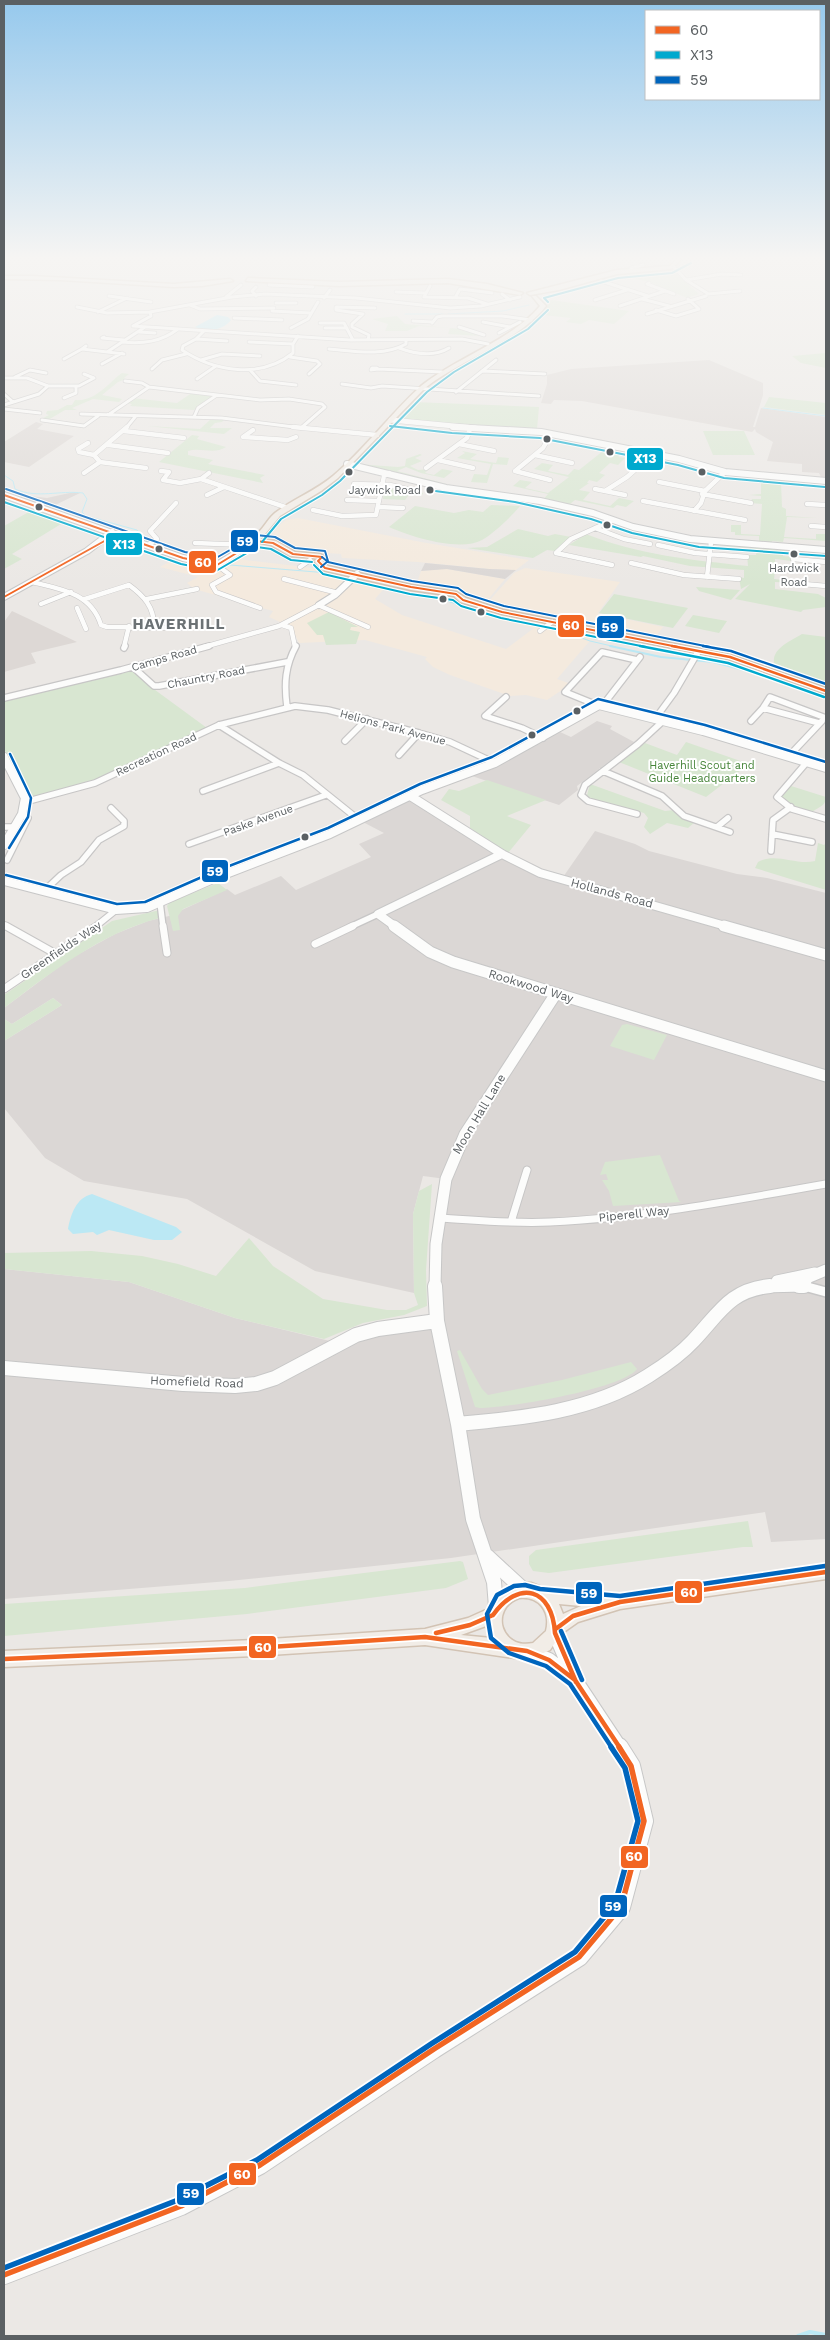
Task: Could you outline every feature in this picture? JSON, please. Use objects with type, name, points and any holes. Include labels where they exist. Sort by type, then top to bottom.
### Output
[{"type":"main road","points":[[452,366],[418,389],[377,435],[320,489],[273,518],[263,530],[261,539],[293,554],[313,559],[325,568],[448,595],[451,598],[458,597],[492,610],[550,623],[696,654],[730,657],[826,692]]},
{"type":"main road","points":[[424,1637],[519,1650],[539,1649],[549,1643],[556,1631],[573,1616],[620,1602],[826,1572]]},
{"type":"main road","points":[[532,1593],[546,1600],[555,1612],[556,1631]]},
{"type":"main road","points":[[4,1658],[254,1648],[424,1637],[470,1625],[494,1611],[508,1595],[532,1593],[620,1602]]},
{"type":"main road","points":[[494,1611],[496,1634],[519,1650]]},
{"type":"street","points":[[152,369],[155,366]]},
{"type":"street","points":[[197,379],[216,366]]},
{"type":"street","points":[[218,366],[250,370],[265,366]]},
{"type":"street","points":[[309,374],[318,366]]},
{"type":"street","points":[[456,392],[488,366]]},
{"type":"street","points":[[378,369],[442,372]]},
{"type":"street","points":[[15,377],[26,370],[46,372]]},
{"type":"street","points":[[250,370],[256,379],[261,382],[296,385]]},
{"type":"street","points":[[482,371],[544,374]]},
{"type":"street","points":[[4,378],[15,377],[36,381],[48,386],[76,386],[91,381],[95,376],[84,374]]},
{"type":"street","points":[[125,381],[142,382],[149,387],[260,400],[289,399],[327,405],[301,428]]},
{"type":"street","points":[[342,384],[371,388],[382,386],[539,396]]},
{"type":"street","points":[[4,405],[39,394],[48,386]]},
{"type":"street","points":[[64,398],[76,393],[76,386]]},
{"type":"street","points":[[108,415],[149,387]]},
{"type":"street","points":[[4,394],[13,402]]},
{"type":"street","points":[[194,418],[198,408],[217,395]]},
{"type":"street","points":[[4,409],[26,413],[40,413]]},
{"type":"street","points":[[82,414],[98,416],[222,418],[340,434],[377,435]]},
{"type":"street","points":[[76,433],[98,416]]},
{"type":"street","points":[[94,455],[109,445],[124,431],[135,416]]},
{"type":"street","points":[[42,420],[84,426]]},
{"type":"street","points":[[391,420],[470,429],[520,430],[552,434],[688,461],[725,472],[826,481]]},
{"type":"street","points":[[276,438],[291,426]]},
{"type":"street","points":[[426,468],[467,438],[470,429]]},
{"type":"street","points":[[253,430],[243,437],[261,440],[276,438],[288,440],[296,437]]},
{"type":"street","points":[[124,431],[184,438]]},
{"type":"street","points":[[550,480],[515,471],[543,448],[552,434]]},
{"type":"street","points":[[88,443],[78,450],[79,452],[94,455],[100,462]]},
{"type":"street","points":[[459,444],[494,451]]},
{"type":"street","points":[[109,445],[168,453]]},
{"type":"street","points":[[605,491],[615,483],[627,478],[653,454]]},
{"type":"street","points":[[535,456],[572,463]]},
{"type":"street","points":[[438,460],[473,468]]},
{"type":"street","points":[[84,473],[100,462],[146,468]]},
{"type":"street","points":[[347,464],[446,488],[516,496],[565,507],[640,528],[711,542],[826,550]]},
{"type":"street","points":[[161,471],[169,472],[163,480],[180,483],[202,479],[288,508]]},
{"type":"street","points":[[202,479],[209,472]]},
{"type":"street","points":[[694,511],[701,503],[704,493],[725,472]]},
{"type":"street","points":[[313,510],[342,516],[371,516],[377,513],[384,476],[389,473]]},
{"type":"street","points":[[659,482],[751,502]]},
{"type":"street","points":[[354,484],[382,485],[411,490]]},
{"type":"street","points":[[206,495],[224,487]]},
{"type":"street","points":[[596,489],[625,495]]},
{"type":"street","points":[[4,495],[183,558],[217,565],[230,575],[211,586],[216,592],[260,608]]},
{"type":"street","points":[[347,500],[379,501]]},
{"type":"street","points":[[643,501],[745,520]]},
{"type":"street","points":[[148,545],[158,540],[150,531],[176,503]]},
{"type":"street","points":[[807,504],[826,505]]},
{"type":"street","points":[[378,507],[403,508]]},
{"type":"street","points":[[612,565],[556,553],[571,538],[613,520]]},
{"type":"street","points":[[811,532],[811,523],[826,527]]},
{"type":"street","points":[[596,528],[624,539],[650,544]]},
{"type":"street","points":[[4,597],[87,552],[114,533]]},
{"type":"street","points":[[217,565],[247,545],[261,539]]},
{"type":"street","points":[[195,543],[201,541],[220,544],[230,542],[247,545]]},
{"type":"street","points":[[707,577],[711,542]]},
{"type":"street","points":[[658,545],[709,554],[748,557]]},
{"type":"street","points":[[300,567],[313,559]]},
{"type":"street","points":[[793,559],[826,562]]},
{"type":"street","points":[[631,563],[684,575],[739,580]]},
{"type":"street","points":[[318,605],[338,593],[355,575]]},
{"type":"street","points":[[284,579],[338,593]]},
{"type":"street","points":[[32,582],[71,592],[85,599],[95,608],[100,617],[101,625],[107,627],[154,626],[189,628]]},
{"type":"street","points":[[792,583],[826,586]]},
{"type":"street","points":[[85,599],[129,584],[147,599],[153,610],[154,626]]},
{"type":"street","points":[[147,599],[197,589]]},
{"type":"street","points":[[41,604],[71,592]]},
{"type":"street","points":[[318,605],[368,627]]},
{"type":"street","name":"Camps Road","points":[[4,698],[133,667],[282,625],[284,621],[318,605]]},
{"type":"street","points":[[77,608],[86,629]]},
{"type":"street","points":[[82,619],[100,617]]},
{"type":"street","points":[[550,623],[544,630],[540,631],[551,634]]},
{"type":"street","points":[[282,625],[290,628],[296,645],[287,662],[284,687],[287,708]]},
{"type":"street","points":[[124,648],[129,626]]},
{"type":"street","points":[[4,881],[116,910],[137,910],[160,902],[215,878],[330,834],[403,799],[412,797],[422,790],[495,763],[543,738],[600,705],[639,658],[602,652],[564,692],[600,705],[789,756],[826,768]]},
{"type":"street","points":[[637,814],[588,801],[582,795],[588,783],[638,744],[659,720],[696,654]]},
{"type":"street","name":"Chauntry Road","points":[[133,667],[154,686],[159,686],[287,662]]},
{"type":"street","points":[[506,697],[485,716],[522,728],[543,738]]},
{"type":"street","points":[[751,721],[770,698],[826,718]]},
{"type":"street","name":"Helions Park Avenue","points":[[287,708],[318,708],[367,719],[450,742],[495,763]]},
{"type":"street","name":"Recreation Road","points":[[25,802],[95,783],[219,725],[287,708]]},
{"type":"street","points":[[763,708],[819,723]]},
{"type":"street","points":[[789,756],[819,723],[826,718]]},
{"type":"street","points":[[345,741],[367,719]]},
{"type":"street","points":[[219,725],[279,763],[303,775],[359,820]]},
{"type":"street","points":[[399,755],[419,733]]},
{"type":"street","points":[[807,762],[778,794],[780,802],[826,819]]},
{"type":"street","points":[[4,845],[22,814],[25,802],[24,794],[5,763]]},
{"type":"street","points":[[203,791],[279,763]]},
{"type":"street","points":[[602,772],[662,796],[684,816],[730,832]]},
{"type":"street","name":"Paske Avenue","points":[[189,844],[326,795]]},
{"type":"street","name":"Hollands Road","points":[[412,797],[502,854],[548,876],[826,956]]},
{"type":"street","points":[[771,850],[773,820],[791,807]]},
{"type":"street","points":[[44,891],[60,875],[81,862],[99,840],[124,826],[124,821],[115,817],[111,808]]},
{"type":"street","points":[[7,860],[28,818],[22,814]]},
{"type":"street","points":[[716,828],[728,818]]},
{"type":"street","points":[[4,827],[14,827]]},
{"type":"street","points":[[772,834],[812,842]]},
{"type":"street","points":[[315,944],[502,854]]},
{"type":"street","points":[[160,902],[167,953]]},
{"type":"street","name":"Greenfields Way","points":[[4,989],[98,925],[116,910]]},
{"type":"street","name":"Rookwood Way","points":[[378,914],[430,952],[453,962],[555,995],[826,1076]]},
{"type":"street","points":[[4,925],[56,954]]},
{"type":"street","name":"Moon Hall Lane","points":[[494,1611],[494,1582],[473,1520],[458,1424],[437,1321],[434,1277],[439,1218],[451,1162],[465,1134],[555,995]]},
{"type":"street","points":[[511,1222],[526,1170]]},
{"type":"street","name":"Piperell Way","points":[[439,1218],[511,1222],[575,1221],[653,1213],[826,1184]]},
{"type":"street","points":[[458,1424],[520,1419],[577,1407],[614,1394],[636,1383],[691,1343],[718,1312],[740,1293],[780,1279],[821,1272]]},
{"type":"street","points":[[804,1286],[807,1278],[821,1272]]},
{"type":"street","points":[[764,1286],[787,1284],[826,1292]]},
{"type":"street","name":"Homefield Road","points":[[4,1368],[183,1384],[234,1386],[256,1384],[275,1378],[356,1335],[378,1329],[437,1321]]},
{"type":"street","points":[[486,1555],[514,1584],[532,1593]]},
{"type":"street","points":[[4,2274],[181,2206],[260,2165],[434,2049],[579,1956],[621,1907],[644,1821],[631,1766],[575,1680],[556,1631]]},
{"type":"street","points":[[519,1650],[549,1660],[575,1680]]},
{"type":"shaded area","points":[[614,366],[724,366],[763,383],[763,395],[753,427],[755,427],[761,408],[826,417],[826,479],[822,479],[819,473],[802,472],[802,464],[767,461],[773,442],[756,432],[755,429],[752,432],[582,401],[554,400],[551,404],[541,403],[547,384],[547,375],[571,369]]},
{"type":"shaded area","points":[[36,422],[43,424],[37,429],[74,436],[29,467],[4,462],[4,442]]},
{"type":"shaded area","points":[[74,492],[80,493],[47,509],[21,499],[30,496],[47,498]]},
{"type":"shaded area","points":[[298,518],[421,542],[529,560],[516,570],[489,569],[418,562],[342,558],[341,554],[296,551],[284,545],[284,540],[275,537],[273,534],[275,529],[286,520]]},
{"type":"shaded area","points":[[176,558],[216,568],[225,566],[237,559],[313,568],[388,584],[375,599],[402,615],[506,649],[534,628],[475,614],[514,573],[525,568],[620,582],[598,613],[663,627],[654,639],[600,629],[557,679],[571,684],[547,700],[526,695],[510,696],[450,675],[433,667],[425,659],[427,657],[365,640],[299,643],[291,627],[269,617],[273,611],[194,589],[187,583],[198,577],[160,567]]},
{"type":"shaded area","points":[[425,563],[516,570],[505,579],[447,569],[421,571]]},
{"type":"shaded area","points":[[441,569],[505,579],[486,602],[461,597],[462,591],[416,586],[421,571]]},
{"type":"shaded area","points":[[12,611],[77,642],[31,653],[36,663],[4,672],[4,622]]},
{"type":"shaded area","points":[[597,721],[612,726],[610,729],[634,742],[577,786],[578,790],[559,805],[472,776],[560,732],[571,737]]},
{"type":"shaded area","points":[[412,797],[464,831],[561,880],[595,831],[635,844],[649,851],[737,874],[767,878],[826,893],[826,1539],[771,1542],[765,1512],[451,1558],[229,1581],[4,1599],[4,1269],[129,1282],[235,1318],[338,1343],[437,1321],[434,1277],[446,1179],[423,1176],[413,1214],[414,1293],[315,1271],[187,1199],[84,1181],[45,1158],[4,1108],[4,1041],[62,1005],[53,998],[12,1024],[4,1019],[4,1008],[68,960],[115,934],[148,921],[169,916],[227,889],[235,895],[281,876],[296,890],[371,857],[359,844],[384,833],[359,820]]},
{"type":"green space","points":[[122,373],[129,374],[124,378],[126,379],[118,382],[102,395],[122,399],[119,402],[93,399],[72,408],[77,410],[65,410],[48,420],[41,419],[49,415],[46,414],[47,411],[58,410],[67,405],[72,405],[75,400],[90,398]]},
{"type":"green space","points":[[193,392],[212,396],[194,410],[130,406],[132,404],[125,403],[132,398],[177,403]]},
{"type":"green space","points":[[769,397],[826,403],[826,415],[764,407]]},
{"type":"green space","points":[[413,402],[539,407],[537,429],[499,428],[399,419]]},
{"type":"green space","points":[[211,419],[225,419],[222,422],[215,423],[210,428],[232,428],[224,434],[147,426],[200,429]]},
{"type":"green space","points":[[703,431],[744,431],[755,455],[713,455]]},
{"type":"green space","points":[[192,435],[199,436],[197,439],[226,447],[212,451],[188,451],[188,455],[213,460],[208,464],[265,475],[260,478],[263,483],[159,462]]},
{"type":"green space","points":[[608,447],[649,456],[624,451],[618,457],[625,458],[618,465],[610,463],[599,473],[605,475],[597,482],[589,480],[587,483],[589,483],[579,490],[590,492],[583,500],[610,506],[619,498],[634,501],[626,507],[617,505],[613,508],[575,500],[570,504],[597,510],[595,511],[542,501],[548,494],[513,486],[520,480],[532,482],[525,488],[548,493],[569,477],[534,469],[542,463],[553,465],[548,471],[568,475],[574,469],[579,470]]},
{"type":"green space","points":[[462,451],[477,454],[470,459],[496,463],[498,457],[509,458],[507,465],[493,464],[487,483],[471,482],[474,474],[487,475],[491,464],[457,458],[465,453]]},
{"type":"green space","points":[[422,455],[415,458],[422,461],[410,466],[418,470],[429,469],[425,473],[434,475],[442,469],[453,471],[444,478],[421,473],[406,467],[397,471],[458,487],[356,464],[405,466],[406,459]]},
{"type":"green space","points":[[762,478],[772,479],[767,480],[794,479],[795,483],[781,482],[782,507],[786,509],[786,516],[818,518],[787,517],[784,537],[816,539],[816,534],[826,534],[826,541],[784,538],[783,542],[772,541],[771,545],[728,540],[759,542],[759,536],[735,535],[735,532],[731,532],[731,525],[741,525],[741,534],[760,535],[762,504],[751,503],[752,499],[761,499],[761,496],[749,495],[761,494],[761,483],[766,480]]},
{"type":"green space","points":[[385,487],[400,491],[409,489],[423,493],[422,495],[408,496],[405,500],[383,499]]},
{"type":"green space","points":[[491,505],[520,506],[491,534],[473,543],[449,544],[436,542],[389,527],[415,506],[454,513],[469,510],[483,512]]},
{"type":"green space","points":[[34,509],[66,521],[12,554],[22,559],[4,569],[4,526]]},
{"type":"green space","points":[[518,529],[548,536],[555,534],[571,537],[556,551],[547,550],[533,558],[467,548],[487,547]]},
{"type":"green space","points":[[586,534],[646,552],[748,566],[747,555],[756,555],[757,549],[713,545],[826,551],[826,553],[783,551],[783,556],[792,557],[792,561],[775,559],[775,566],[792,568],[794,572],[775,571],[774,579],[792,581],[792,583],[775,582],[775,589],[818,594],[826,598],[826,607],[803,610],[801,612],[735,599],[750,584],[741,589],[739,577],[744,578],[744,570],[690,566],[643,556],[569,545]]},
{"type":"green space","points":[[696,587],[740,590],[731,600],[699,591]]},
{"type":"green space","points":[[614,594],[688,608],[673,628],[599,613]]},
{"type":"green space","points":[[329,612],[358,627],[351,627],[350,630],[360,632],[356,644],[326,645],[323,635],[317,635],[307,623]]},
{"type":"green space","points":[[693,615],[727,621],[719,633],[685,626]]},
{"type":"green space","points":[[802,634],[826,637],[826,685],[798,678],[774,663],[774,658],[779,649]]},
{"type":"green space","points":[[131,670],[207,728],[94,781],[33,797],[4,749],[4,701]]},
{"type":"green space","name":"Haverhill Scout and Guide Headquarters","points":[[686,742],[749,764],[706,797],[619,762],[645,743],[677,755]]},
{"type":"green space","points":[[487,780],[546,800],[507,816],[531,825],[508,853],[470,828],[470,816],[441,800],[449,789],[459,791]]},
{"type":"green space","points":[[590,784],[665,811],[674,810],[695,822],[688,828],[667,823],[650,834],[644,827],[648,818],[644,813],[591,799],[587,795]]},
{"type":"green space","points":[[791,786],[826,797],[826,800],[811,813],[790,805],[781,797]]},
{"type":"green space","points":[[818,843],[824,845],[826,843],[826,890],[755,868],[758,862],[772,858],[801,862],[815,861]]},
{"type":"green space","points":[[218,883],[227,890],[183,909],[178,916],[180,930],[173,931],[167,906],[170,902]]},
{"type":"green space","points":[[160,910],[160,918],[117,933],[97,944],[59,968],[4,1008],[4,995],[112,921]]},
{"type":"green space","points":[[53,998],[62,1005],[4,1041],[4,1019],[12,1024]]},
{"type":"green space","points":[[627,1024],[667,1035],[654,1060],[610,1046],[622,1025]]},
{"type":"green space","points":[[660,1155],[679,1201],[682,1202],[613,1206],[609,1191],[602,1180],[608,1180],[606,1174],[600,1175],[605,1162]]},
{"type":"green space","points":[[432,1184],[426,1270],[427,1306],[404,1315],[363,1323],[324,1339],[235,1318],[129,1282],[4,1269],[4,1253],[91,1251],[142,1256],[178,1264],[216,1276],[249,1238],[273,1266],[323,1299],[387,1310],[406,1310],[418,1305],[414,1293],[413,1214],[419,1191]]},
{"type":"green space","points":[[460,1350],[482,1389],[488,1395],[562,1380],[631,1362],[637,1369],[610,1384],[588,1390],[514,1405],[480,1408],[475,1407],[457,1351]]},
{"type":"green space","points":[[748,1521],[753,1547],[549,1573],[533,1571],[529,1564],[529,1556],[536,1550]]},
{"type":"green space","points":[[463,1562],[468,1579],[446,1588],[247,1614],[4,1636],[4,1604],[245,1588]]},
{"type":"water","points":[[92,1194],[176,1227],[182,1232],[172,1240],[154,1240],[109,1230],[97,1235],[93,1232],[73,1234],[68,1229],[75,1207],[82,1199]]},
{"type":"waterway","points":[[763,408],[826,416]]},
{"type":"waterway","points":[[4,475],[13,481],[15,489],[24,492],[40,494],[83,493],[87,499],[82,512],[86,516],[137,530],[147,541],[215,561]]},
{"type":"waterway","points":[[230,565],[341,574]]},
{"type":"waterway","points":[[414,590],[486,614],[557,629],[590,641],[616,647]]},
{"type":"waterway","points":[[610,646],[661,657],[713,662],[763,675],[826,698]]},
{"type":"waterway","points":[[798,2336],[810,2332],[826,2335]]},
{"type":"transit line","name":"X13","points":[[262,542],[281,519],[322,495],[340,481],[427,392],[464,366]]},
{"type":"transit line","name":"X13","points":[[390,426],[452,433],[540,438],[678,465],[724,478],[825,487]]},
{"type":"transit line","name":"59","points":[[6,489],[185,552],[216,558],[256,535],[275,537],[295,548],[325,551],[328,561],[321,567]]},
{"type":"transit line","name":"X13","points":[[428,490],[515,502],[591,519],[632,533],[699,547],[826,556]]},
{"type":"transit line","name":"60","points":[[4,495],[183,558],[217,565],[256,541],[273,543],[293,554],[322,557],[318,561]]},
{"type":"transit line","name":"X13","points":[[4,502],[181,564],[216,571],[257,547],[271,549],[291,560],[312,562]]},
{"type":"transit line","name":"60","points":[[4,597],[117,534]]},
{"type":"transit line","name":"59","points":[[322,557],[328,562],[412,581],[458,588],[466,594],[504,606],[731,651],[826,684]]},
{"type":"transit line","name":"60","points":[[318,561],[325,568],[411,587],[456,594],[463,600],[502,612],[730,657],[826,691]]},
{"type":"transit line","name":"X13","points":[[314,565],[323,574],[410,594],[453,600],[461,606],[501,618],[728,663],[824,697]]},
{"type":"transit line","name":"59","points":[[6,875],[117,904],[145,902],[211,873],[328,828],[420,784],[492,757],[598,699],[705,725],[826,762]]},
{"type":"transit line","name":"59","points":[[9,848],[28,817],[31,798],[10,754]]},
{"type":"transit line","name":"59","points":[[4,2268],[178,2200],[257,2160],[431,2044],[575,1952],[615,1904],[638,1821],[625,1768],[570,1684],[546,1666],[509,1653],[491,1638],[487,1614],[497,1595],[514,1586],[525,1585],[540,1589],[620,1596],[825,1566]]},
{"type":"transit line","name":"60","points":[[557,1628],[573,1616],[620,1602],[826,1572]]},
{"type":"transit line","name":"60","points":[[493,1615],[502,1603],[512,1596],[523,1592],[533,1593],[550,1606],[554,1618],[555,1633]]},
{"type":"transit line","name":"60","points":[[436,1633],[470,1625],[493,1615]]},
{"type":"transit line","name":"59","points":[[561,1631],[582,1680]]},
{"type":"transit line","name":"60","points":[[555,1633],[576,1682]]},
{"type":"transit line","name":"60","points":[[4,1659],[254,1648],[425,1637],[527,1651],[549,1660],[575,1680],[598,1713],[631,1766],[644,1821],[621,1907],[579,1957],[434,2049],[260,2165],[181,2206],[4,2275]]},
{"type":"place","name":"Jaywick Road","points":[[430,490]]},
{"type":"place","name":"Hardwick Road","points":[[794,554]]},
{"type":"district","name":"HAVERHILL","points":[[179,624]]}]
